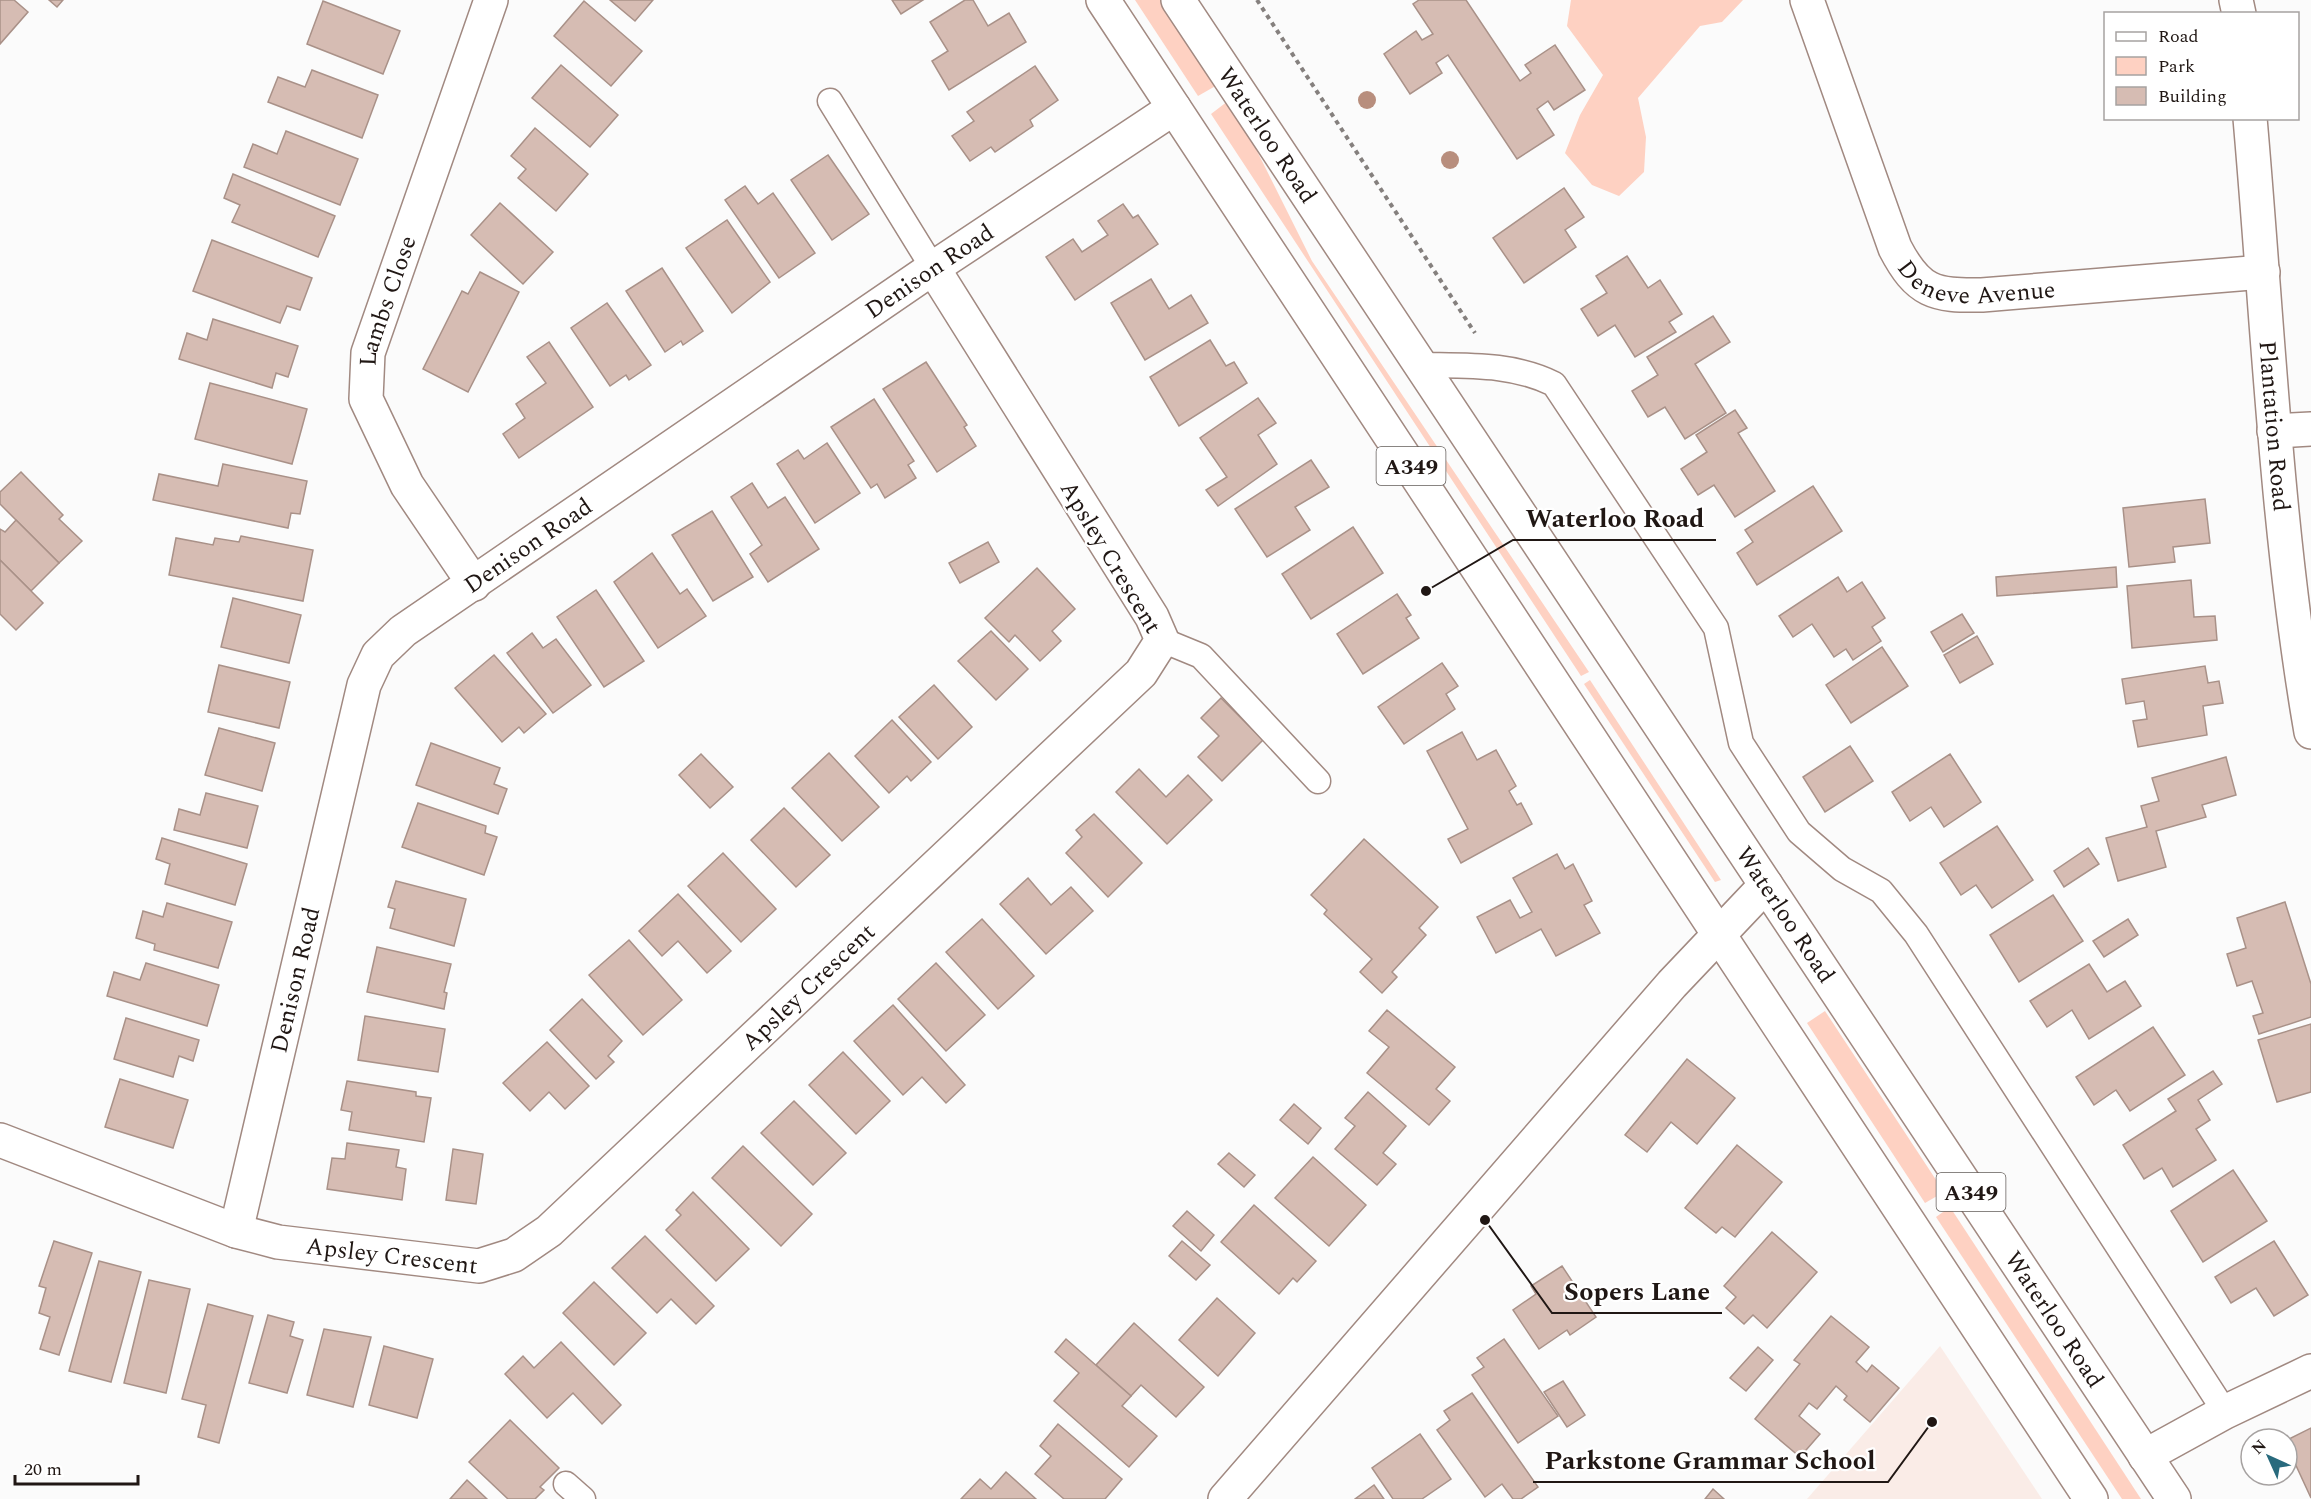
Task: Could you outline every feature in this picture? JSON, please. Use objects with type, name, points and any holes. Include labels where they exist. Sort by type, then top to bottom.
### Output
[{"type":"street","name":"Lambs Close","points":[[474,584],[407,485],[366,399],[366,388],[368,353],[491,0]]},
{"type":"street","name":"A349","points":[[1103,0],[2091,1499]]},
{"type":"street","name":"Waterloo Road","points":[[1178,0],[2174,1499]]},
{"type":"street","name":"Deneve Avenue","points":[[1807,0],[1895,248],[1907,272],[1926,288],[1952,296],[1982,295],[2263,272]]},
{"type":"street","name":"Denison Road","points":[[236,1231],[364,685],[378,655],[403,631],[933,268],[1174,108]]},
{"type":"street","name":"Plantation Road","points":[[2250,120],[2274,431],[2303,686],[2311,732]]},
{"type":"street","name":"Apsley Crescent","points":[[0,1140],[236,1231],[278,1242],[479,1266],[514,1255],[549,1231],[1141,674],[1162,640],[1152,617],[933,268]]},
{"type":"street","points":[[2274,431],[2311,429]]},
{"type":"street","points":[[1225,1499],[1718,933],[1766,885]]},
{"type":"street","points":[[2145,1456],[2225,1412],[2311,1371]]},
{"type":"lane","points":[[830,101],[933,268]]},
{"type":"lane","points":[[1420,365],[1496,367],[1534,374],[1554,384],[1716,628],[1741,743],[1799,832],[1842,869],[1881,891],[1916,934],[2225,1412]]},
{"type":"lane","points":[[1162,640],[1201,656],[1318,781]]},
{"type":"path","points":[[1257,0],[1496,367]]},
{"type":"shaded area","points":[[1940,1346],[2042,1499],[1807,1499]]},
{"type":"green space","points":[[1135,0],[1163,0],[1219,84],[1198,96]]},
{"type":"green space","points":[[1571,0],[1743,0],[1722,22],[1700,26],[1638,98],[1646,137],[1644,172],[1619,196],[1592,185],[1565,153],[1580,115],[1603,75],[1567,26]]},
{"type":"green space","points":[[1228,101],[1255,147],[1312,261],[1589,672],[1581,676],[1211,114]]},
{"type":"green space","points":[[1590,680],[1721,880],[1715,882],[1584,684]]},
{"type":"green space","points":[[1825,1011],[1944,1192],[1925,1203],[1807,1023]]},
{"type":"green space","points":[[1950,1207],[2141,1499],[2122,1499],[1936,1217]]},
{"type":"building","points":[[0,0],[14,0],[28,12],[0,44]]},
{"type":"building","points":[[49,0],[63,0],[57,7]]},
{"type":"building","points":[[610,0],[653,0],[635,21]]},
{"type":"building","points":[[892,0],[923,0],[901,14]]},
{"type":"building","points":[[965,0],[973,0],[988,26],[1009,13],[1026,42],[949,90],[932,61],[948,51],[930,22]]},
{"type":"building","points":[[1419,0],[1466,0],[1520,81],[1531,73],[1525,65],[1555,45],[1585,90],[1554,110],[1548,101],[1537,109],[1554,135],[1517,159],[1448,55],[1436,63],[1442,73],[1410,94],[1384,54],[1416,31],[1422,40],[1433,34],[1413,4]]},
{"type":"building","points":[[323,1],[400,31],[383,74],[307,44]]},
{"type":"building","points":[[584,1],[642,51],[611,86],[554,36]]},
{"type":"building","points":[[561,65],[618,115],[590,147],[532,98]]},
{"type":"building","points":[[1035,66],[1058,100],[1030,120],[1033,126],[995,152],[991,147],[970,161],[952,136],[974,121],[967,112]]},
{"type":"building","points":[[312,70],[378,95],[362,138],[268,102],[278,77],[305,87]]},
{"type":"building","points":[[535,128],[588,174],[556,211],[518,178],[526,169],[511,156]]},
{"type":"building","points":[[286,131],[358,159],[340,205],[244,167],[253,144],[277,154]]},
{"type":"building","points":[[828,155],[869,214],[832,240],[791,180]]},
{"type":"building","points":[[233,174],[335,216],[318,257],[232,222],[240,205],[224,198]]},
{"type":"building","points":[[745,186],[758,204],[773,193],[815,253],[779,278],[725,200]]},
{"type":"building","points":[[1564,188],[1584,217],[1565,230],[1576,247],[1524,283],[1493,238]]},
{"type":"building","points":[[500,203],[553,252],[523,284],[471,235]]},
{"type":"building","points":[[1123,204],[1133,218],[1138,215],[1158,244],[1075,300],[1046,257],[1073,239],[1082,252],[1108,235],[1098,221]]},
{"type":"building","points":[[727,220],[770,282],[732,313],[686,248]]},
{"type":"building","points":[[212,240],[312,278],[300,310],[287,306],[280,323],[193,291]]},
{"type":"building","points":[[1627,256],[1648,288],[1660,280],[1682,314],[1669,322],[1676,332],[1635,357],[1615,325],[1598,336],[1581,309],[1607,293],[1596,276]]},
{"type":"building","points":[[662,268],[703,331],[683,345],[681,341],[665,352],[626,291]]},
{"type":"building","points":[[480,272],[519,292],[468,392],[423,369],[462,291],[468,294]]},
{"type":"building","points":[[1151,279],[1169,309],[1191,295],[1208,323],[1145,360],[1111,303]]},
{"type":"building","points":[[607,303],[651,365],[629,380],[626,375],[610,386],[571,328]]},
{"type":"building","points":[[1713,316],[1730,342],[1695,364],[1726,413],[1685,439],[1665,407],[1648,417],[1632,391],[1658,375],[1647,357]]},
{"type":"building","points":[[213,319],[298,346],[288,377],[276,373],[272,388],[179,359],[187,333],[207,340]]},
{"type":"building","points":[[1210,340],[1226,366],[1234,362],[1247,383],[1179,426],[1150,377]]},
{"type":"building","points":[[549,342],[593,407],[519,458],[503,434],[525,418],[516,404],[546,383],[527,357]]},
{"type":"building","points":[[926,362],[967,425],[964,427],[976,446],[937,472],[883,389]]},
{"type":"building","points":[[210,383],[307,409],[292,464],[195,439]]},
{"type":"building","points":[[1258,398],[1276,423],[1258,435],[1277,464],[1218,506],[1206,490],[1227,477],[1200,438]]},
{"type":"building","points":[[874,399],[914,461],[908,465],[916,478],[885,498],[877,484],[871,488],[831,427]]},
{"type":"building","points":[[1735,410],[1747,428],[1738,433],[1775,491],[1735,517],[1714,485],[1698,495],[1681,469],[1707,452],[1696,435]]},
{"type":"building","points":[[827,443],[860,493],[815,523],[777,464],[798,450],[804,459]]},
{"type":"building","points":[[1311,460],[1329,487],[1295,507],[1310,530],[1267,557],[1235,509]]},
{"type":"building","points":[[223,464],[307,481],[300,514],[291,513],[288,528],[153,500],[159,474],[218,486]]},
{"type":"building","points":[[21,472],[63,515],[59,519],[82,541],[59,563],[0,504],[0,492]]},
{"type":"building","points":[[752,483],[768,508],[785,497],[819,549],[768,582],[750,554],[762,545],[731,497]]},
{"type":"building","points":[[1813,486],[1842,531],[1757,585],[1737,553],[1753,542],[1745,530]]},
{"type":"building","points":[[2205,499],[2210,543],[2173,547],[2175,562],[2129,567],[2123,508]]},
{"type":"building","points":[[712,511],[753,577],[713,601],[672,535]]},
{"type":"building","points":[[16,520],[59,563],[31,591],[0,560],[0,529],[5,532]]},
{"type":"building","points":[[1353,527],[1383,573],[1311,619],[1282,574]]},
{"type":"building","points":[[241,536],[313,550],[303,601],[169,575],[176,538],[213,545],[215,538],[239,542]]},
{"type":"building","points":[[988,542],[999,562],[960,583],[949,563]]},
{"type":"building","points":[[652,553],[680,594],[687,589],[706,616],[658,648],[614,582]]},
{"type":"building","points":[[0,560],[43,603],[16,630],[0,614]]},
{"type":"building","points":[[2116,567],[2117,587],[1997,596],[1996,577]]},
{"type":"building","points":[[1037,568],[1075,609],[1052,631],[1061,641],[1040,661],[1015,635],[1009,642],[985,618]]},
{"type":"building","points":[[1838,577],[1847,592],[1862,582],[1885,618],[1872,627],[1881,641],[1853,660],[1846,649],[1834,657],[1812,624],[1793,637],[1779,616]]},
{"type":"building","points":[[2191,580],[2194,617],[2215,616],[2217,640],[2132,648],[2127,586]]},
{"type":"building","points":[[596,590],[644,661],[604,687],[557,617]]},
{"type":"building","points":[[1397,594],[1411,615],[1406,618],[1419,638],[1363,674],[1337,634]]},
{"type":"building","points":[[233,598],[301,615],[289,663],[221,647]]},
{"type":"building","points":[[1962,614],[1974,633],[1943,652],[1931,632]]},
{"type":"building","points":[[991,631],[1028,669],[996,700],[958,661]]},
{"type":"building","points":[[532,633],[543,648],[556,639],[591,685],[553,713],[507,653]]},
{"type":"building","points":[[1977,636],[1993,664],[1960,683],[1944,655]]},
{"type":"building","points":[[1882,647],[1908,686],[1851,723],[1826,685]]},
{"type":"building","points":[[494,655],[546,714],[524,733],[519,727],[502,742],[455,688]]},
{"type":"building","points":[[1442,663],[1458,686],[1446,694],[1455,709],[1404,744],[1378,707]]},
{"type":"building","points":[[219,665],[290,682],[279,728],[208,712]]},
{"type":"building","points":[[2205,666],[2208,683],[2219,681],[2223,703],[2203,706],[2207,735],[2138,747],[2133,721],[2147,719],[2144,701],[2126,704],[2122,679]]},
{"type":"building","points":[[934,685],[972,727],[938,759],[899,717]]},
{"type":"building","points":[[1221,698],[1263,740],[1222,781],[1198,757],[1219,736],[1201,718]]},
{"type":"building","points":[[892,720],[931,762],[911,781],[907,776],[889,793],[855,756]]},
{"type":"building","points":[[219,728],[275,743],[262,791],[205,775]]},
{"type":"building","points":[[1462,732],[1477,760],[1496,750],[1516,786],[1509,791],[1517,805],[1521,803],[1532,824],[1461,863],[1448,839],[1468,829],[1427,751]]},
{"type":"building","points":[[431,743],[500,768],[494,784],[507,789],[498,814],[416,785]]},
{"type":"building","points":[[1850,746],[1873,781],[1825,812],[1803,777]]},
{"type":"building","points":[[829,753],[879,807],[842,841],[792,788]]},
{"type":"building","points":[[701,754],[733,787],[710,808],[679,775]]},
{"type":"building","points":[[1950,754],[1981,802],[1944,827],[1931,807],[1910,821],[1892,792]]},
{"type":"building","points":[[2226,757],[2236,795],[2202,805],[2206,817],[2156,831],[2166,867],[2118,881],[2106,838],[2147,827],[2141,806],[2159,801],[2152,778]]},
{"type":"building","points":[[1139,769],[1166,797],[1188,775],[1212,800],[1167,844],[1116,792]]},
{"type":"building","points":[[206,793],[258,806],[247,848],[174,830],[179,809],[200,815]]},
{"type":"building","points":[[418,803],[486,826],[485,833],[497,837],[484,875],[402,847]]},
{"type":"building","points":[[784,808],[830,855],[796,887],[751,840]]},
{"type":"building","points":[[1094,814],[1142,863],[1108,897],[1066,853],[1082,837],[1076,830]]},
{"type":"building","points":[[1997,826],[2033,880],[1992,908],[1976,885],[1961,895],[1940,863]]},
{"type":"building","points":[[162,838],[247,864],[235,905],[165,884],[170,864],[156,859]]},
{"type":"building","points":[[1364,839],[1438,907],[1419,928],[1426,935],[1392,972],[1397,977],[1382,993],[1360,972],[1372,959],[1324,914],[1327,910],[1311,895]]},
{"type":"building","points":[[2088,848],[2099,864],[2064,887],[2054,871]]},
{"type":"building","points":[[723,853],[776,909],[741,942],[688,886]]},
{"type":"building","points":[[1557,854],[1565,869],[1573,864],[1592,901],[1584,905],[1600,933],[1556,956],[1541,929],[1496,953],[1477,917],[1510,900],[1520,918],[1532,912],[1513,878]]},
{"type":"building","points":[[1028,878],[1051,905],[1071,887],[1093,911],[1046,954],[1000,904]]},
{"type":"building","points":[[396,881],[466,899],[454,946],[390,928],[395,909],[388,907]]},
{"type":"building","points":[[678,894],[731,951],[707,973],[678,941],[662,956],[639,931]]},
{"type":"building","points":[[2053,895],[2083,941],[2019,982],[1990,935]]},
{"type":"building","points":[[2285,902],[2311,984],[2311,1017],[2259,1034],[2253,1016],[2263,1013],[2252,981],[2237,986],[2227,954],[2246,948],[2237,918]]},
{"type":"building","points":[[167,903],[232,922],[218,968],[154,950],[155,944],[136,938],[143,911],[163,917]]},
{"type":"building","points":[[982,919],[1034,976],[998,1009],[946,952]]},
{"type":"building","points":[[2128,919],[2138,935],[2104,957],[2093,941]]},
{"type":"building","points":[[629,940],[682,1000],[643,1035],[589,975]]},
{"type":"building","points":[[377,947],[451,964],[444,992],[447,993],[444,1009],[367,992]]},
{"type":"building","points":[[146,963],[219,985],[207,1026],[107,996],[114,972],[140,980]]},
{"type":"building","points":[[936,963],[985,1015],[946,1051],[898,999]]},
{"type":"building","points":[[2089,964],[2107,992],[2125,981],[2141,1006],[2089,1039],[2072,1010],[2047,1027],[2030,1001]]},
{"type":"building","points":[[582,999],[622,1041],[608,1056],[614,1062],[596,1079],[550,1030]]},
{"type":"building","points":[[893,1005],[965,1085],[946,1103],[922,1077],[903,1095],[854,1041]]},
{"type":"building","points":[[1387,1010],[1455,1067],[1436,1089],[1450,1101],[1429,1125],[1367,1073],[1389,1047],[1369,1031]]},
{"type":"building","points":[[365,1016],[445,1029],[438,1072],[358,1060]]},
{"type":"building","points":[[126,1018],[199,1040],[193,1061],[179,1056],[173,1077],[114,1059]]},
{"type":"building","points":[[2311,1024],[2311,1092],[2277,1102],[2258,1040]]},
{"type":"building","points":[[2153,1027],[2185,1075],[2130,1111],[2116,1090],[2094,1105],[2076,1077]]},
{"type":"building","points":[[547,1042],[589,1086],[565,1109],[549,1092],[530,1111],[503,1083]]},
{"type":"building","points":[[843,1052],[890,1101],[856,1134],[809,1085]]},
{"type":"building","points":[[1687,1059],[1735,1098],[1697,1144],[1671,1122],[1647,1152],[1625,1135]]},
{"type":"building","points":[[2213,1071],[2222,1084],[2198,1100],[2210,1120],[2196,1129],[2216,1160],[2173,1187],[2162,1168],[2144,1179],[2123,1145],[2176,1111],[2168,1099]]},
{"type":"building","points":[[120,1079],[188,1100],[173,1148],[105,1127]]},
{"type":"building","points":[[347,1081],[416,1092],[416,1096],[431,1098],[424,1142],[349,1130],[352,1112],[341,1110]]},
{"type":"building","points":[[1368,1092],[1406,1126],[1383,1153],[1396,1164],[1377,1185],[1335,1149],[1355,1126],[1345,1118]]},
{"type":"building","points":[[794,1101],[846,1153],[813,1185],[761,1133]]},
{"type":"building","points":[[1294,1104],[1321,1128],[1308,1144],[1280,1120]]},
{"type":"building","points":[[347,1143],[399,1150],[396,1167],[406,1169],[402,1200],[327,1189],[332,1158],[345,1159]]},
{"type":"building","points":[[1737,1145],[1782,1182],[1735,1237],[1722,1227],[1716,1233],[1685,1208]]},
{"type":"building","points":[[743,1146],[812,1214],[781,1246],[712,1178]]},
{"type":"building","points":[[453,1149],[483,1154],[476,1204],[446,1200]]},
{"type":"building","points":[[1229,1153],[1255,1175],[1244,1187],[1218,1164]]},
{"type":"building","points":[[1313,1157],[1366,1205],[1329,1246],[1275,1198]]},
{"type":"building","points":[[2233,1170],[2267,1221],[2203,1262],[2171,1211]]},
{"type":"building","points":[[693,1192],[749,1249],[716,1281],[666,1230],[681,1215],[676,1210]]},
{"type":"building","points":[[1254,1205],[1316,1261],[1297,1282],[1293,1278],[1279,1294],[1221,1242]]},
{"type":"building","points":[[1187,1211],[1214,1235],[1201,1251],[1173,1226]]},
{"type":"building","points":[[1772,1232],[1817,1272],[1767,1328],[1753,1315],[1744,1324],[1726,1308],[1736,1297],[1724,1286]]},
{"type":"building","points":[[645,1236],[714,1306],[696,1324],[671,1299],[657,1313],[612,1268]]},
{"type":"building","points":[[54,1241],[92,1253],[59,1355],[40,1349],[50,1317],[39,1313],[46,1288],[39,1286]]},
{"type":"building","points":[[1182,1241],[1210,1265],[1196,1280],[1169,1256]]},
{"type":"building","points":[[2274,1241],[2308,1295],[2274,1316],[2256,1288],[2231,1303],[2215,1277]]},
{"type":"building","points":[[99,1261],[141,1272],[111,1382],[69,1371]]},
{"type":"building","points":[[1562,1266],[1596,1317],[1570,1335],[1567,1330],[1539,1349],[1513,1310],[1536,1294],[1531,1286]]},
{"type":"building","points":[[149,1280],[190,1289],[166,1393],[124,1383]]},
{"type":"building","points":[[594,1282],[646,1333],[614,1365],[563,1313]]},
{"type":"building","points":[[1217,1298],[1255,1333],[1218,1376],[1179,1340]]},
{"type":"building","points":[[208,1304],[253,1316],[219,1443],[198,1437],[206,1405],[182,1399]]},
{"type":"building","points":[[268,1315],[294,1322],[290,1336],[303,1340],[287,1393],[249,1383]]},
{"type":"building","points":[[1831,1316],[1869,1347],[1856,1362],[1867,1372],[1872,1365],[1899,1388],[1870,1422],[1844,1400],[1847,1396],[1836,1386],[1817,1409],[1809,1403],[1799,1416],[1820,1434],[1800,1457],[1755,1419],[1800,1364],[1794,1360]]},
{"type":"building","points":[[1134,1323],[1204,1387],[1176,1417],[1141,1385],[1131,1396],[1096,1365]]},
{"type":"building","points":[[324,1329],[371,1337],[353,1407],[307,1395]]},
{"type":"building","points":[[1066,1339],[1131,1396],[1122,1406],[1157,1436],[1129,1467],[1054,1401],[1079,1373],[1055,1352]]},
{"type":"building","points":[[1504,1339],[1558,1416],[1518,1443],[1472,1375],[1484,1367],[1477,1358]]},
{"type":"building","points":[[561,1342],[621,1405],[602,1424],[573,1393],[547,1418],[505,1374],[523,1356],[534,1368]]},
{"type":"building","points":[[384,1346],[433,1359],[417,1418],[369,1405]]},
{"type":"building","points":[[1758,1347],[1773,1360],[1746,1391],[1730,1378]]},
{"type":"building","points":[[1563,1381],[1585,1415],[1567,1427],[1544,1392]]},
{"type":"building","points":[[1472,1393],[1538,1487],[1521,1499],[1513,1499],[1502,1484],[1485,1497],[1437,1430],[1450,1420],[1444,1411]]},
{"type":"building","points":[[510,1420],[559,1468],[540,1487],[544,1490],[535,1499],[508,1499],[469,1462]]},
{"type":"building","points":[[1058,1424],[1122,1479],[1105,1499],[1064,1499],[1035,1474],[1051,1456],[1040,1446]]},
{"type":"building","points":[[2311,1428],[2311,1498],[2299,1472],[2299,1434]]},
{"type":"building","points":[[1420,1434],[1451,1479],[1422,1499],[1393,1499],[1372,1468]]},
{"type":"building","points":[[1006,1472],[1036,1499],[961,1499],[980,1479],[991,1489]]},
{"type":"building","points":[[467,1480],[487,1499],[450,1499]]},
{"type":"building","points":[[1374,1485],[1384,1499],[1355,1499]]},
{"type":"building","points":[[1713,1489],[1724,1499],[1705,1499]]},
{"type":"place","name":"Waterloo Road","points":[[1426,591]]},
{"type":"place","name":"Sopers Lane","points":[[1485,1220]]},
{"type":"place","name":"Parkstone Grammar School","points":[[1932,1422]]}]
